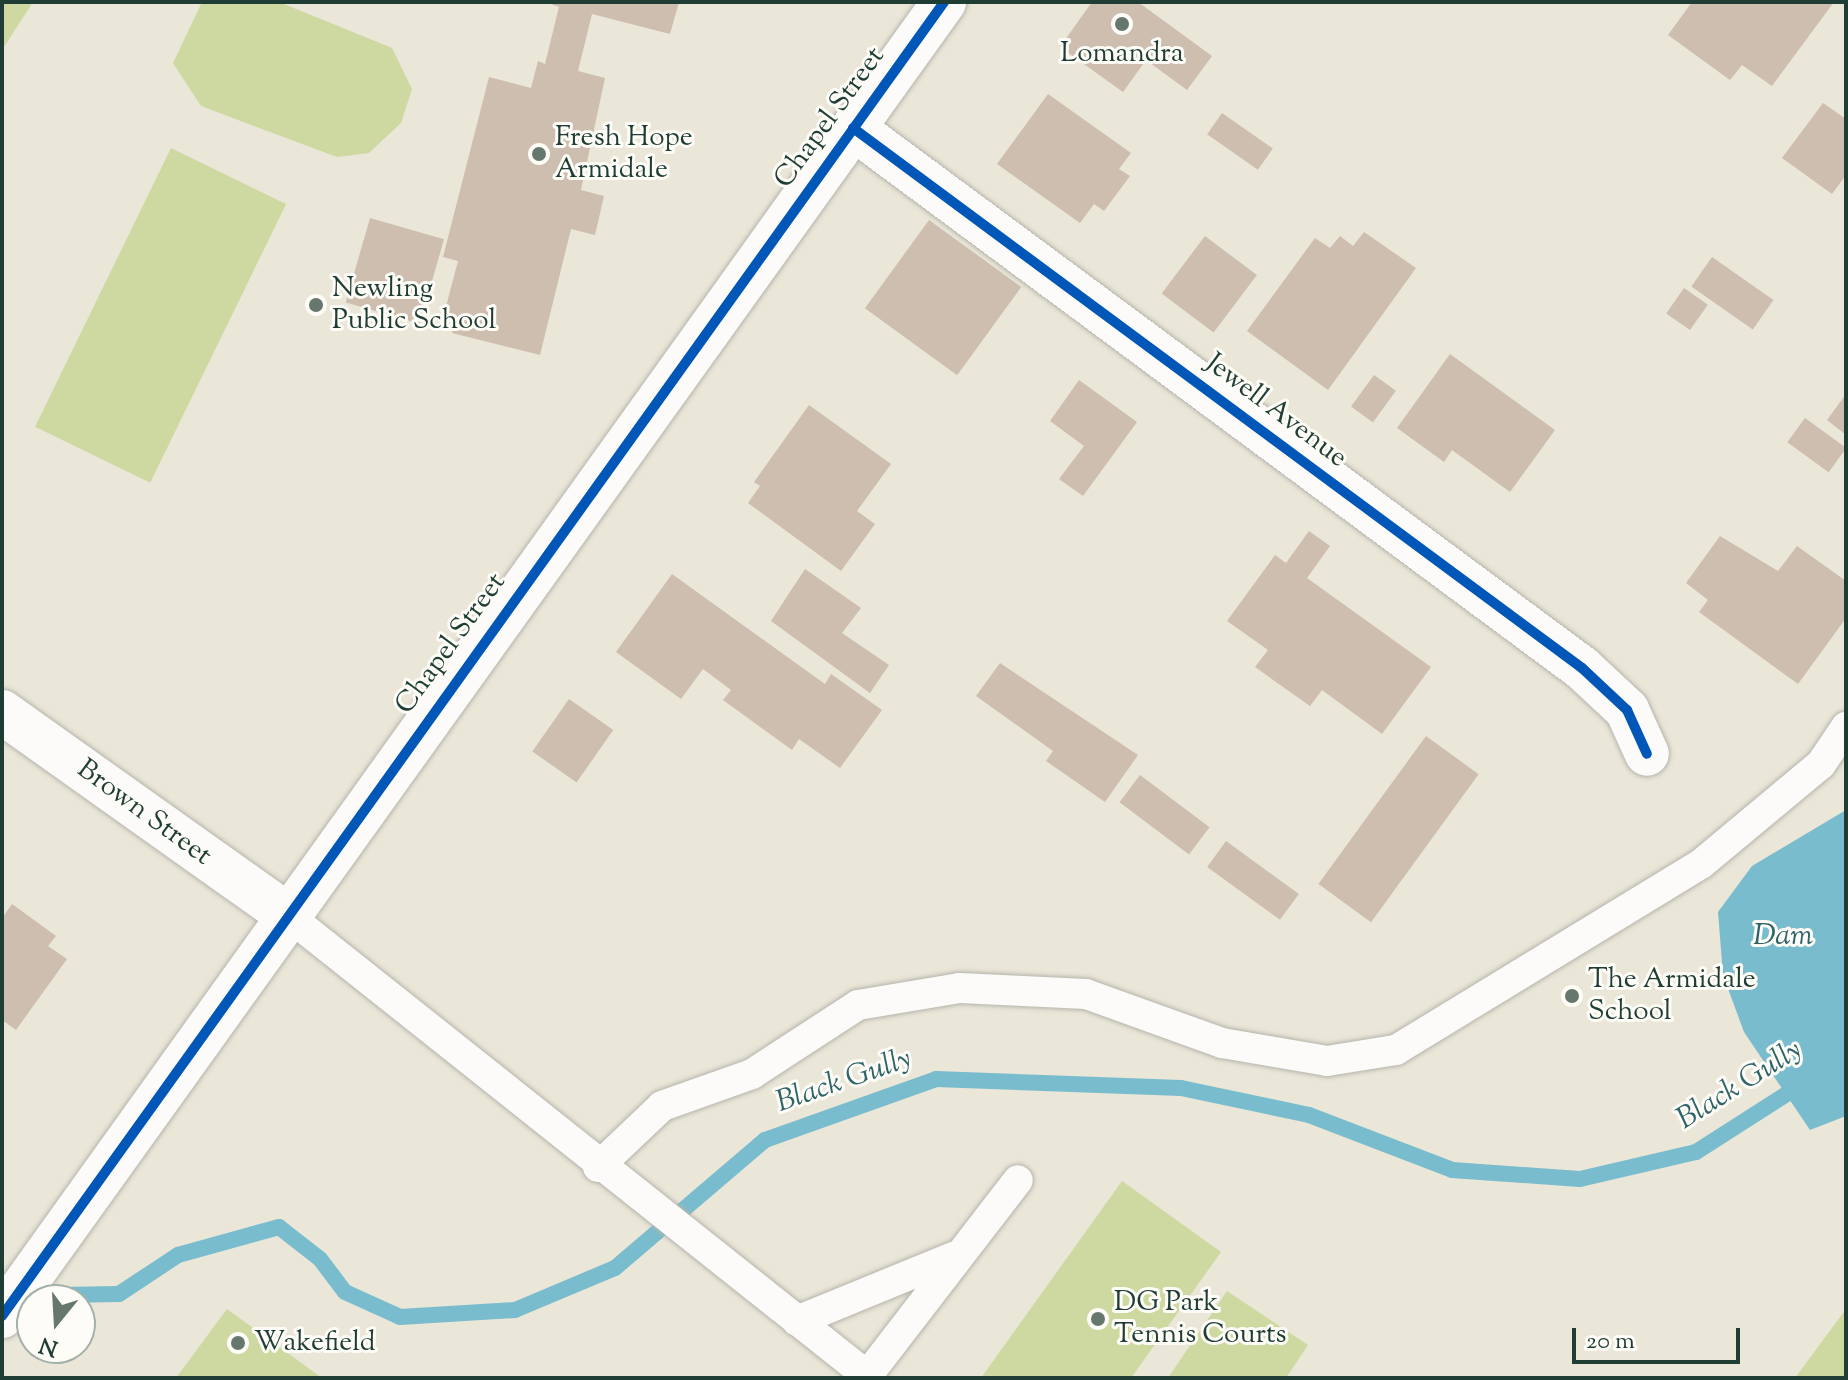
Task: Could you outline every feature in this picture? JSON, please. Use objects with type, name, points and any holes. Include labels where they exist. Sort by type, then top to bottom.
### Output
[{"type":"street","name":"Chapel Street","points":[[2,1316],[286,914],[944,2]]},
{"type":"street","name":"Jewell Avenue","points":[[853,128],[1582,668],[1627,710],[1647,754]]},
{"type":"street","name":"Brown Street","points":[[2,712],[286,914]]},
{"type":"lane","points":[[598,1167],[662,1106],[752,1074],[858,1005],[960,988],[1086,994],[1222,1043],[1327,1061],[1396,1050],[1701,864],[1821,764],[1846,727]]},
{"type":"lane","points":[[286,914],[635,1197],[797,1321],[855,1373],[1018,1180]]},
{"type":"lane","points":[[797,1321],[953,1257]]},
{"type":"green space","points":[[2,2],[33,2],[2,50]]},
{"type":"green space","points":[[202,2],[279,2],[392,48],[412,89],[401,123],[369,153],[337,157],[201,106],[173,63]]},
{"type":"green space","points":[[171,148],[286,204],[150,483],[35,427]]},
{"type":"green space","name":"DG Park Tennis Courts","points":[[1122,1181],[1221,1252],[1131,1378],[981,1378]]},
{"type":"green space","name":"DG Park Tennis Courts","points":[[1227,1291],[1308,1345],[1286,1378],[1168,1378]]},
{"type":"green space","name":"Wakefield","points":[[227,1309],[322,1378],[176,1378]]},
{"type":"green space","points":[[1846,1309],[1846,1378],[1795,1378]]},
{"type":"water","name":"Dam","points":[[1846,810],[1846,1116],[1810,1130],[1744,1032],[1723,975],[1718,912],[1752,866]]},
{"type":"building","points":[[545,2],[679,2],[670,34],[592,14],[578,71],[605,78],[581,190],[604,196],[595,235],[571,229],[540,355],[452,333],[456,317],[444,314],[458,261],[443,257],[489,77],[531,88],[538,61],[545,64],[559,7]]},
{"type":"building","name":"Lomandra","points":[[1092,2],[1138,2],[1212,56],[1187,90],[1146,60],[1123,92],[1060,47]]},
{"type":"building","points":[[1692,2],[1834,2],[1772,86],[1742,65],[1730,80],[1668,35]]},
{"type":"building","points":[[1048,94],[1131,153],[1119,169],[1130,176],[1104,211],[1094,204],[1080,223],[997,164]]},
{"type":"building","points":[[1823,103],[1846,119],[1846,175],[1832,194],[1782,158]]},
{"type":"building","points":[[1222,113],[1273,149],[1258,170],[1207,134]]},
{"type":"building","points":[[370,218],[444,239],[420,324],[346,303]]},
{"type":"building","points":[[929,220],[1021,287],[957,375],[865,308]]},
{"type":"building","points":[[1364,232],[1416,268],[1328,390],[1247,331],[1315,238],[1330,248],[1340,236],[1353,246]]},
{"type":"building","points":[[1205,236],[1257,275],[1214,333],[1162,294]]},
{"type":"building","points":[[1712,257],[1773,300],[1753,330],[1691,286]]},
{"type":"building","points":[[1684,288],[1708,305],[1690,330],[1666,313]]},
{"type":"building","points":[[1450,354],[1555,430],[1510,492],[1452,450],[1444,462],[1397,428]]},
{"type":"building","points":[[1374,375],[1396,391],[1373,422],[1351,407]]},
{"type":"building","points":[[1079,380],[1137,422],[1083,496],[1059,479],[1084,446],[1050,421]]},
{"type":"building","points":[[1846,394],[1846,435],[1827,420]]},
{"type":"building","points":[[809,405],[891,464],[857,511],[875,524],[841,571],[748,503],[760,486],[754,482]]},
{"type":"building","points":[[1805,418],[1846,448],[1829,472],[1787,442]]},
{"type":"building","points":[[1309,531],[1330,546],[1307,578],[1431,667],[1382,734],[1322,690],[1310,706],[1255,667],[1268,650],[1227,621],[1275,555],[1286,563]]},
{"type":"building","points":[[1720,536],[1778,571],[1797,546],[1846,581],[1846,618],[1798,684],[1699,612],[1708,600],[1686,583]]},
{"type":"building","points":[[805,569],[861,608],[842,633],[889,665],[870,693],[771,621]]},
{"type":"building","points":[[672,574],[825,684],[831,674],[882,710],[840,768],[799,739],[792,750],[723,700],[731,690],[703,669],[681,699],[616,652]]},
{"type":"building","points":[[1000,663],[1138,755],[1105,802],[1046,761],[1053,751],[976,696]]},
{"type":"building","points":[[569,699],[613,730],[577,782],[532,751]]},
{"type":"building","points":[[1426,736],[1479,774],[1371,922],[1318,884]]},
{"type":"building","points":[[1140,775],[1209,827],[1189,855],[1120,802]]},
{"type":"building","points":[[1226,841],[1299,894],[1280,920],[1207,867]]},
{"type":"building","points":[[12,904],[56,936],[48,946],[67,959],[16,1030],[2,1020],[2,918]]},
{"type":"waterway","name":"Black Gully","points":[[96,1294],[119,1294],[178,1255],[279,1227],[320,1259],[345,1292],[400,1317],[515,1310],[615,1268],[765,1140],[936,1079],[1181,1088],[1309,1115],[1452,1170],[1580,1179],[1696,1152],[1804,1083]]},
{"type":"cycle path","points":[[2,1316],[944,2]]},
{"type":"cycle path","points":[[853,128],[1582,668],[1627,710],[1647,754]]},
{"type":"place","name":"Lomandra","points":[[1122,24]]},
{"type":"place","name":"Fresh Hope Armidale","points":[[539,154]]},
{"type":"place","name":"Newling Public School","points":[[316,305]]},
{"type":"place","name":"The Armidale School","points":[[1572,996]]},
{"type":"place","name":"DG Park Tennis Courts","points":[[1098,1319]]},
{"type":"place","name":"Wakefield","points":[[238,1343]]}]
